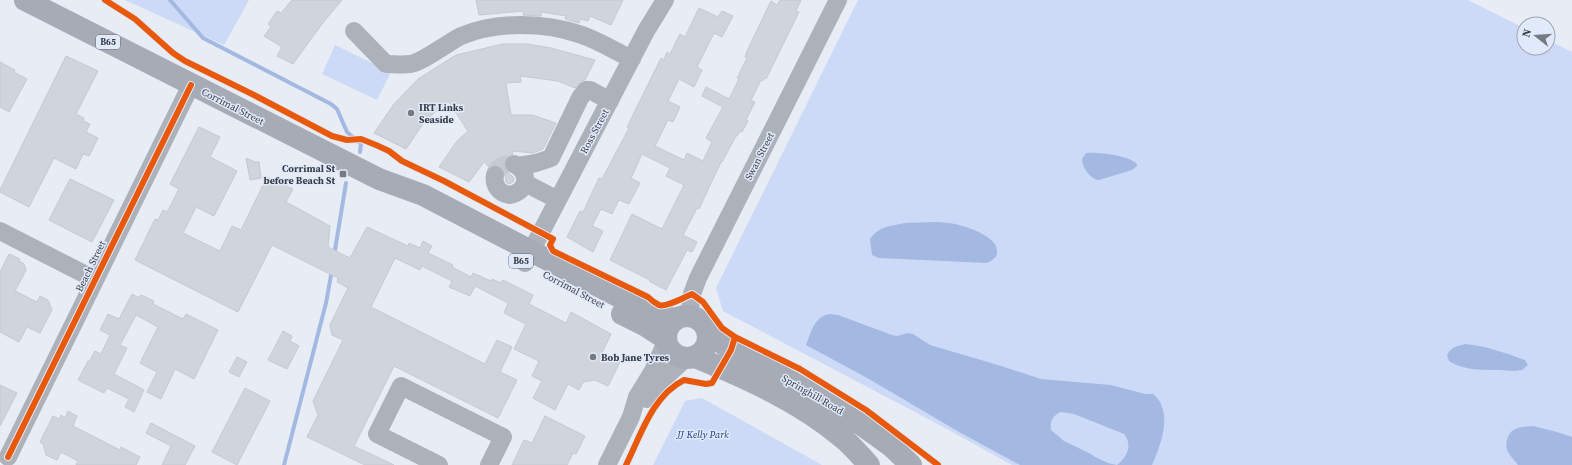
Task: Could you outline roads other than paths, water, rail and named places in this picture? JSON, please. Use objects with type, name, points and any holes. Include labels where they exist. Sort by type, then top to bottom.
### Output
[{"type":"main road","name":"Corrimal Street","points":[[25,0],[379,179],[423,195],[646,326],[666,341]]},
{"type":"main road","name":"Corrimal Street","points":[[528,257],[655,314],[682,318]]},
{"type":"main road","name":"B65","points":[[682,318],[699,320],[706,328],[708,333]]},
{"type":"main road","points":[[666,341],[668,328],[682,318]]},
{"type":"main road","points":[[690,358],[701,353],[708,340],[708,333]]},
{"type":"main road","name":"Springhill Road","points":[[708,333],[731,350],[813,393],[848,415],[891,446],[911,465]]},
{"type":"main road","name":"B65","points":[[666,341],[673,354],[679,357],[690,358]]},
{"type":"main road","name":"Springhill Road","points":[[690,358],[752,381],[802,409],[844,440],[869,465]]},
{"type":"street","name":"Ross Street","points":[[528,257],[632,59],[665,0]]},
{"type":"street","name":"Swan Street","points":[[682,318],[698,278],[838,0]]},
{"type":"street","points":[[354,31],[386,64],[412,64],[461,36],[484,29],[507,26],[555,29],[582,35],[632,59]]},
{"type":"street","name":"Beach Street","points":[[8,459],[94,279],[191,85]]},
{"type":"street","points":[[495,175],[494,182],[496,187],[504,194],[509,195],[519,192],[525,183],[524,173],[516,165],[536,163],[551,158],[580,98],[586,90],[590,90],[610,101]]},
{"type":"street","points":[[525,183],[558,200]]},
{"type":"street","points":[[0,231],[94,279]]},
{"type":"street","points":[[607,465],[631,417],[637,398],[653,371],[666,341]]},
{"type":"street","points":[[631,417],[645,403],[659,383],[690,358]]},
{"type":"street","points":[[439,465],[377,434],[401,386],[503,437],[490,465]]},
{"type":"waterway","points":[[170,0],[203,38],[331,104],[337,109],[347,132],[361,144],[360,152]]},
{"type":"waterway","points":[[334,256],[346,183]]},
{"type":"waterway","points":[[284,465],[326,303],[332,270]]},
{"type":"tunnel","points":[[495,175],[498,169],[502,166],[514,164]]},
{"type":"place","name":"IRT Links Seaside","points":[[411,113]]},
{"type":"place","name":"Corrimal St before Beach St","points":[[343,174]]},
{"type":"place","name":"Bob Jane Tyres","points":[[593,357]]},
{"type":"park label","name":"JJ Kelly Park","points":[[703,434]]}]
